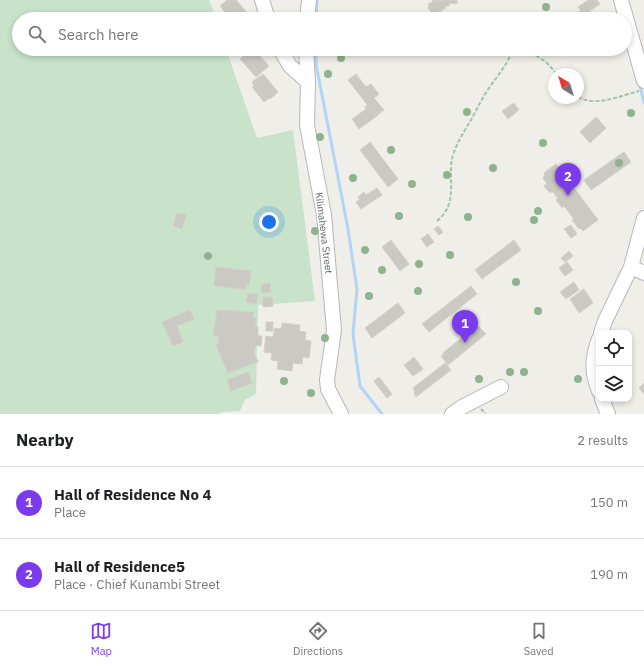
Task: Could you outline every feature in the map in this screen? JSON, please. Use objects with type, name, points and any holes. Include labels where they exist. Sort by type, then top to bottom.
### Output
[{"type":"street","points":[[262,0],[266,12]]},
{"type":"street","points":[[308,12],[309,0]]},
{"type":"street","points":[[621,0],[624,12]]},
{"type":"street","points":[[632,39],[644,81]]},
{"type":"street","points":[[284,56],[290,66],[308,82]]},
{"type":"street","name":"Kilimahewa Street","points":[[306,56],[308,82],[307,125],[324,215],[334,330],[327,380],[328,389],[341,414]]},
{"type":"street","points":[[602,330],[605,320],[638,270],[644,218]]},
{"type":"street","points":[[596,349],[593,364],[594,378],[596,383]]},
{"type":"street","points":[[452,414],[462,406],[501,387]]},
{"type":"street","points":[[603,402],[608,414]]},
{"type":"path","points":[[437,221],[445,214],[449,202],[452,185],[452,160],[458,141],[488,89],[505,67],[510,56]]},
{"type":"path","points":[[537,56],[552,68]]},
{"type":"path","points":[[584,99],[605,100],[644,90]]},
{"type":"green space","points":[[0,0],[209,0],[213,12],[12,12],[12,56],[228,56],[257,138],[293,130],[315,301],[258,305],[256,394],[245,400],[240,411],[222,412],[219,414],[0,414]]},
{"type":"building","points":[[227,0],[236,0],[246,12],[225,12],[220,6]]},
{"type":"building","points":[[433,0],[457,0],[457,4],[450,3],[445,9],[438,12],[431,12],[428,8],[429,3],[432,3]]},
{"type":"building","points":[[588,0],[597,0],[600,4],[588,12],[579,12],[581,11],[578,7]]},
{"type":"building","points":[[243,56],[260,56],[269,66],[256,77],[240,59]]},
{"type":"building","points":[[263,74],[278,92],[264,102],[252,87],[254,85],[252,82]]},
{"type":"building","points":[[356,74],[366,87],[371,84],[379,94],[374,98],[384,110],[376,116],[348,80]]},
{"type":"building","points":[[370,103],[378,115],[359,129],[352,119],[366,109],[365,107]]},
{"type":"building","points":[[514,103],[519,110],[508,119],[502,111]]},
{"type":"building","points":[[596,117],[606,128],[590,143],[580,132]]},
{"type":"building","points":[[370,142],[398,179],[388,187],[360,150]]},
{"type":"building","points":[[624,152],[631,162],[591,190],[584,180]]},
{"type":"building","points":[[556,164],[598,220],[583,231],[580,228],[579,229],[572,220],[574,219],[564,206],[562,208],[556,200],[558,198],[552,191],[550,193],[544,186],[547,183],[543,179],[545,172]]},
{"type":"building","points":[[377,188],[382,195],[361,209],[356,202],[360,199],[358,197],[364,192],[366,195]]},
{"type":"building","points":[[177,213],[186,215],[182,229],[173,226]]},
{"type":"building","points":[[571,225],[577,234],[571,238],[564,229]]},
{"type":"building","points":[[438,226],[443,232],[439,235],[434,229]]},
{"type":"building","points":[[428,234],[434,242],[427,247],[421,239]]},
{"type":"building","points":[[391,240],[409,264],[400,271],[382,247]]},
{"type":"building","points":[[514,240],[521,250],[482,279],[475,270]]},
{"type":"building","points":[[569,251],[573,256],[565,262],[561,258]]},
{"type":"building","points":[[567,262],[573,270],[565,276],[559,268]]},
{"type":"building","points":[[216,267],[251,271],[249,285],[246,285],[246,289],[214,286]]},
{"type":"building","points":[[574,282],[579,290],[566,299],[560,292]]},
{"type":"building","points":[[270,283],[271,292],[262,293],[261,284]]},
{"type":"building","points":[[471,286],[477,294],[429,332],[422,324]]},
{"type":"building","points":[[584,289],[593,303],[579,313],[570,299]]},
{"type":"building","points":[[248,293],[258,294],[256,304],[246,302]]},
{"type":"building","points":[[263,297],[272,297],[273,306],[263,307]]},
{"type":"building","points":[[398,303],[405,313],[372,338],[365,328]]},
{"type":"building","points":[[190,310],[194,319],[177,326],[183,342],[173,346],[162,322]]},
{"type":"building","points":[[217,310],[254,312],[253,317],[257,318],[255,326],[258,327],[258,336],[262,336],[261,346],[256,345],[254,353],[258,362],[228,373],[216,345],[220,344],[218,341],[219,336],[213,336]]},
{"type":"building","points":[[266,322],[273,322],[273,331],[266,331]]},
{"type":"building","points":[[282,323],[300,325],[299,331],[306,332],[305,340],[311,341],[309,358],[303,357],[302,364],[293,363],[292,371],[277,369],[278,361],[271,360],[272,353],[264,352],[266,336],[273,337],[275,328],[281,329]]},
{"type":"building","points":[[477,325],[486,334],[448,365],[441,356],[444,354],[443,353]]},
{"type":"building","points":[[414,357],[423,369],[413,376],[404,365]]},
{"type":"building","points":[[445,363],[451,370],[416,397],[413,388]]},
{"type":"building","points":[[248,372],[252,383],[231,391],[227,380]]},
{"type":"building","points":[[379,377],[392,394],[387,398],[374,381]]},
{"type":"building","points":[[644,383],[644,394],[639,388]]},
{"type":"waterway","points":[[316,12],[317,0]]},
{"type":"waterway","points":[[316,56],[316,64],[348,229],[357,289],[353,334],[360,386],[382,414]]},
{"type":"waterway","points":[[639,83],[644,103]]},
{"type":"place","name":"Hall of Residence5","points":[[568,196]]},
{"type":"place","name":"Hall of Residence No 4","points":[[465,343]]}]
